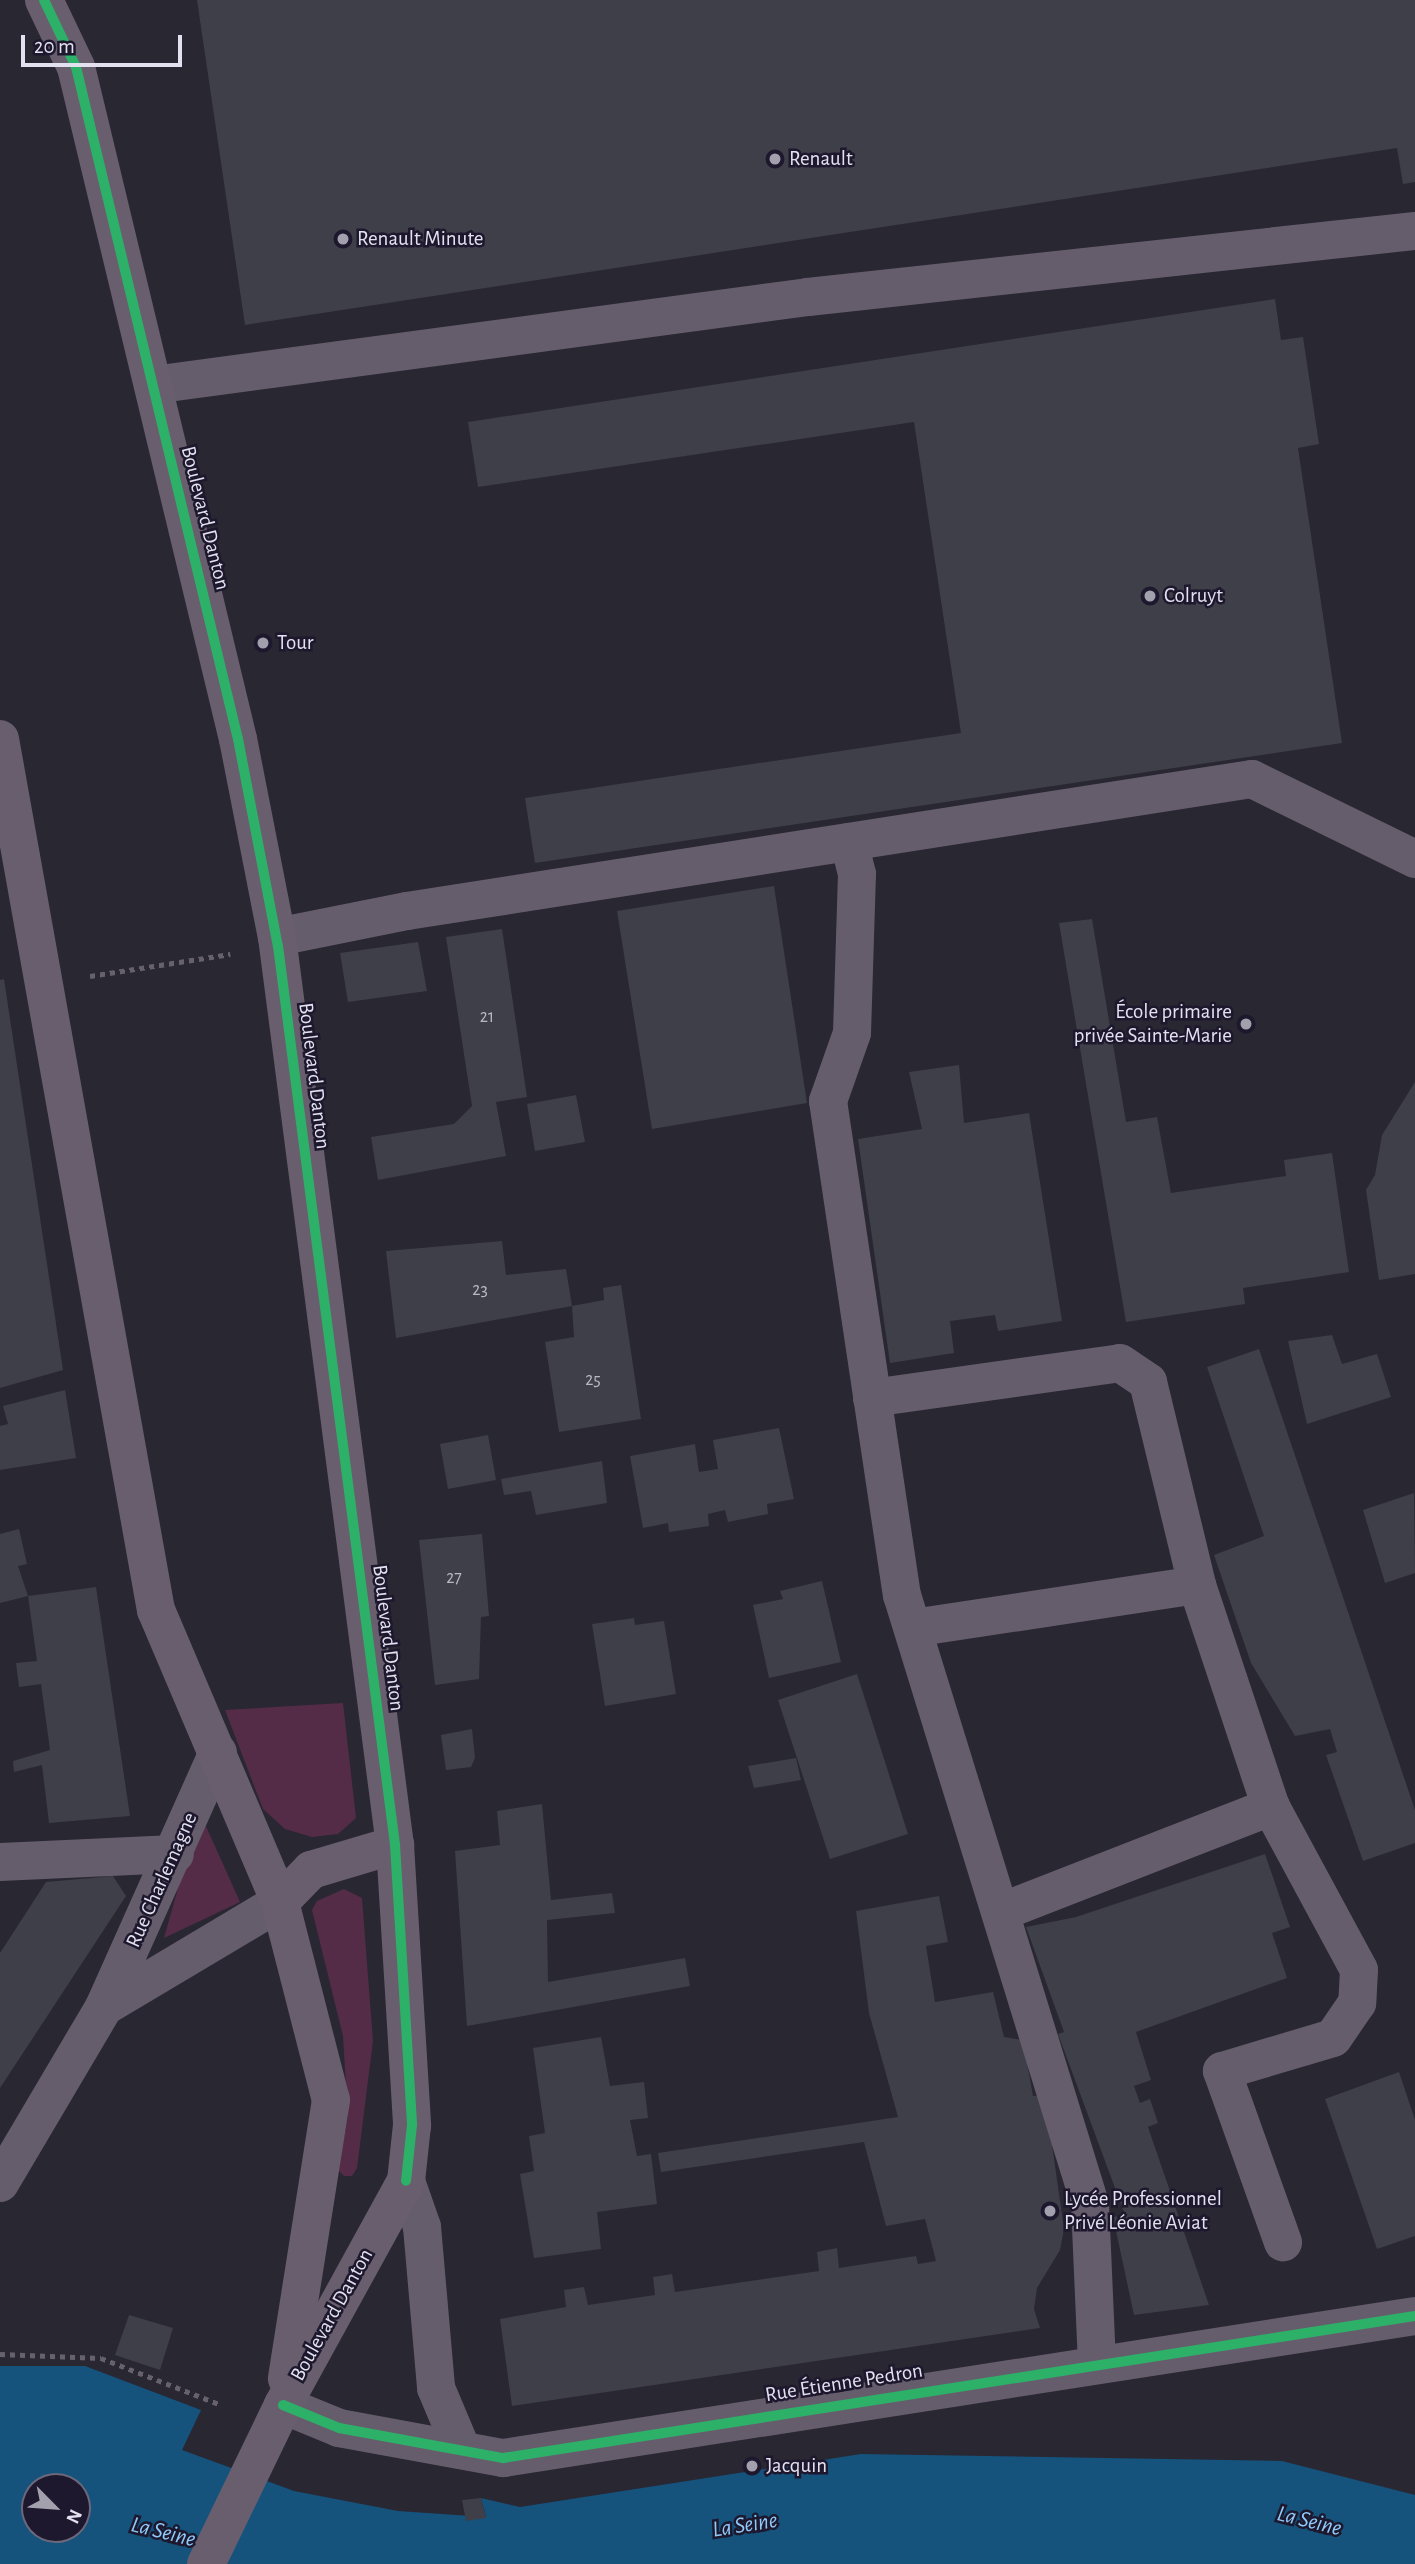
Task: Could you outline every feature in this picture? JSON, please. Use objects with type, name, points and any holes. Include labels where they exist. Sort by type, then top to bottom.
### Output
[{"type":"main road","name":"Boulevard Danton","points":[[44,0],[76,68],[238,739],[277,937],[395,1845],[412,2125],[406,2181],[283,2405]]},
{"type":"main road","name":"Boulevard Danton","points":[[0,738],[156,1610],[280,1902],[331,2100],[283,2405]]},
{"type":"main road","points":[[280,1902],[311,1870],[395,1845]]},
{"type":"main road","points":[[206,2564],[283,2405]]},
{"type":"street","points":[[153,385],[808,297],[1415,231]]},
{"type":"street","points":[[277,937],[407,911],[1252,779],[1415,859]]},
{"type":"street","points":[[849,842],[856,874],[852,1033],[828,1101],[902,1595],[1090,2204],[1097,2364]]},
{"type":"street","points":[[872,1398],[1120,1363],[1148,1382],[1197,1586],[1271,1807],[1359,1970],[1357,2003],[1333,2038],[1222,2071],[1283,2242]]},
{"type":"street","points":[[913,1628],[1197,1586]]},
{"type":"street","name":"Rue Charlemagne","points":[[0,2183],[104,2007],[218,1752]]},
{"type":"street","points":[[1001,1912],[1271,1807]]},
{"type":"street","points":[[0,1862],[174,1854]]},
{"type":"street","name":"Rue Charlemagne","points":[[104,2007],[280,1902]]},
{"type":"street","points":[[406,2181],[422,2227],[436,2388],[462,2450]]},
{"type":"street","name":"Rue Étienne Pedron","points":[[283,2405],[339,2428],[503,2458],[1415,2316]]},
{"type":"path","points":[[44,984],[242,953]]},
{"type":"path","points":[[0,2354],[101,2358],[219,2404]]},
{"type":"shaded area","points":[[343,1703],[356,1818],[338,1834],[312,1837],[285,1829],[263,1809],[225,1710]]},
{"type":"shaded area","points":[[205,1824],[240,1902],[164,1938],[184,1867]]},
{"type":"shaded area","points":[[344,1889],[362,1898],[373,2041],[357,2168],[352,2176],[344,2176],[338,2170],[348,2116],[343,2036],[312,1910],[317,1901]]},
{"type":"water","name":"La Seine","points":[[0,2366],[85,2366],[201,2410],[182,2450],[294,2491],[398,2511],[486,2517],[481,2498],[520,2507],[861,2454],[1282,2461],[1415,2495],[1415,2564],[0,2564]]},
{"type":"building","name":"Renault","points":[[197,0],[1415,0],[1415,182],[1403,184],[1397,148],[245,325]]},
{"type":"building","name":"Colruyt","points":[[1275,299],[1281,340],[1303,337],[1319,444],[1298,448],[1342,743],[535,863],[525,798],[961,733],[914,422],[478,487],[468,422]]},
{"type":"building","points":[[774,886],[807,1103],[652,1129],[617,911]]},
{"type":"building","points":[[1092,919],[1126,1122],[1157,1117],[1171,1193],[1286,1176],[1284,1160],[1332,1153],[1349,1272],[1243,1288],[1245,1304],[1126,1322],[1059,923]]},
{"type":"building","points":[[502,929],[527,1097],[496,1102],[506,1156],[378,1180],[371,1137],[454,1124],[472,1106],[446,937]]},
{"type":"building","points":[[418,942],[427,991],[348,1002],[340,953]]},
{"type":"building","points":[[4,979],[63,1370],[0,1388],[0,980]]},
{"type":"building","points":[[959,1065],[964,1123],[1029,1113],[1062,1321],[998,1331],[995,1315],[950,1321],[954,1353],[890,1363],[858,1139],[922,1129],[909,1072]]},
{"type":"building","points":[[1415,1082],[1415,1274],[1379,1280],[1366,1190],[1375,1175],[1382,1135]]},
{"type":"building","points":[[576,1095],[585,1142],[535,1151],[527,1104]]},
{"type":"building","points":[[502,1241],[506,1275],[566,1269],[572,1306],[396,1338],[386,1251]]},
{"type":"building","points":[[621,1285],[641,1419],[559,1432],[545,1342],[574,1337],[572,1306],[604,1300],[603,1288]]},
{"type":"building","points":[[1332,1335],[1342,1364],[1377,1354],[1391,1397],[1307,1424],[1288,1341]]},
{"type":"building","points":[[1259,1349],[1415,1810],[1415,1843],[1363,1861],[1326,1755],[1337,1752],[1330,1729],[1295,1736],[1251,1663],[1214,1555],[1264,1536],[1207,1367]]},
{"type":"building","points":[[65,1390],[76,1458],[0,1470],[0,1426],[8,1424],[3,1406]]},
{"type":"building","points":[[779,1428],[794,1499],[767,1504],[768,1514],[728,1522],[725,1510],[708,1514],[709,1526],[669,1532],[668,1523],[643,1528],[630,1456],[695,1444],[699,1472],[718,1469],[713,1440]]},
{"type":"building","points":[[488,1435],[496,1480],[448,1489],[440,1444]]},
{"type":"building","points":[[602,1461],[607,1503],[536,1515],[531,1491],[504,1495],[501,1479]]},
{"type":"building","points":[[1414,1493],[1415,1573],[1385,1583],[1363,1510]]},
{"type":"building","points":[[19,1529],[27,1564],[18,1566],[28,1596],[0,1603],[0,1534]]},
{"type":"building","points":[[482,1534],[489,1616],[481,1617],[479,1679],[435,1685],[419,1540]]},
{"type":"building","points":[[822,1581],[841,1662],[769,1678],[753,1605],[783,1599],[780,1591]]},
{"type":"building","points":[[96,1587],[130,1816],[49,1823],[42,1765],[14,1772],[13,1761],[50,1750],[41,1684],[19,1687],[16,1663],[37,1661],[28,1596]]},
{"type":"building","points":[[634,1618],[635,1625],[664,1621],[676,1694],[605,1706],[592,1624]]},
{"type":"building","points":[[857,1674],[908,1834],[830,1859],[778,1700]]},
{"type":"building","points":[[472,1729],[475,1758],[471,1767],[446,1770],[441,1735]]},
{"type":"building","points":[[796,1758],[801,1780],[754,1788],[748,1766]]},
{"type":"building","points":[[542,1804],[551,1900],[612,1893],[615,1913],[547,1920],[548,1982],[685,1958],[690,1986],[467,2026],[455,1851],[500,1845],[497,1811]]},
{"type":"building","points":[[1265,1854],[1290,1927],[1272,1933],[1287,1978],[1136,2032],[1151,2080],[1134,2086],[1140,2103],[1150,2099],[1158,2123],[1148,2127],[1209,2305],[1134,2315],[1113,2217],[1125,2215],[1058,2034],[1064,2032],[1026,1927],[1076,1917]]},
{"type":"building","points":[[113,1876],[126,1896],[0,2088],[0,1953],[46,1882]]},
{"type":"building","points":[[939,1896],[948,1942],[926,1946],[935,2002],[993,1992],[1004,2037],[1023,2040],[1033,2096],[1045,2095],[1064,2229],[1060,2250],[1037,2288],[1034,2309],[1040,2328],[512,2406],[500,2319],[566,2307],[564,2290],[584,2287],[588,2305],[655,2295],[653,2277],[672,2274],[675,2292],[819,2271],[817,2252],[837,2248],[839,2268],[916,2256],[918,2264],[936,2261],[925,2219],[886,2226],[864,2142],[661,2172],[658,2153],[898,2117],[869,2013],[856,1911]]},
{"type":"building","points":[[601,2037],[610,2086],[644,2082],[648,2118],[630,2120],[637,2156],[651,2154],[657,2204],[597,2212],[601,2249],[534,2258],[520,2174],[534,2171],[529,2136],[545,2133],[533,2048]]},
{"type":"building","points":[[1399,2072],[1415,2120],[1415,2236],[1377,2249],[1325,2099]]},
{"type":"building","points":[[129,2315],[173,2328],[160,2370],[115,2355]]},
{"type":"building","points":[[481,2498],[486,2518],[466,2521],[462,2500]]},
{"type":"cycle path","points":[[44,0],[76,67],[238,739],[278,946],[395,1845],[412,2125],[406,2181]]},
{"type":"cycle path","points":[[283,2405],[339,2428],[503,2458],[1415,2316]]},
{"type":"place","name":"Renault","points":[[775,159]]},
{"type":"place","name":"Renault Minute","points":[[343,239]]},
{"type":"place","name":"Colruyt","points":[[1150,596]]},
{"type":"place","name":"Tour","points":[[263,643]]},
{"type":"place","name":"École primaire privée Sainte-Marie","points":[[1246,1024]]},
{"type":"place","name":"Lycée Professionnel Privé Léonie Aviat","points":[[1050,2211]]},
{"type":"place","name":"Jacquin","points":[[752,2466]]}]
